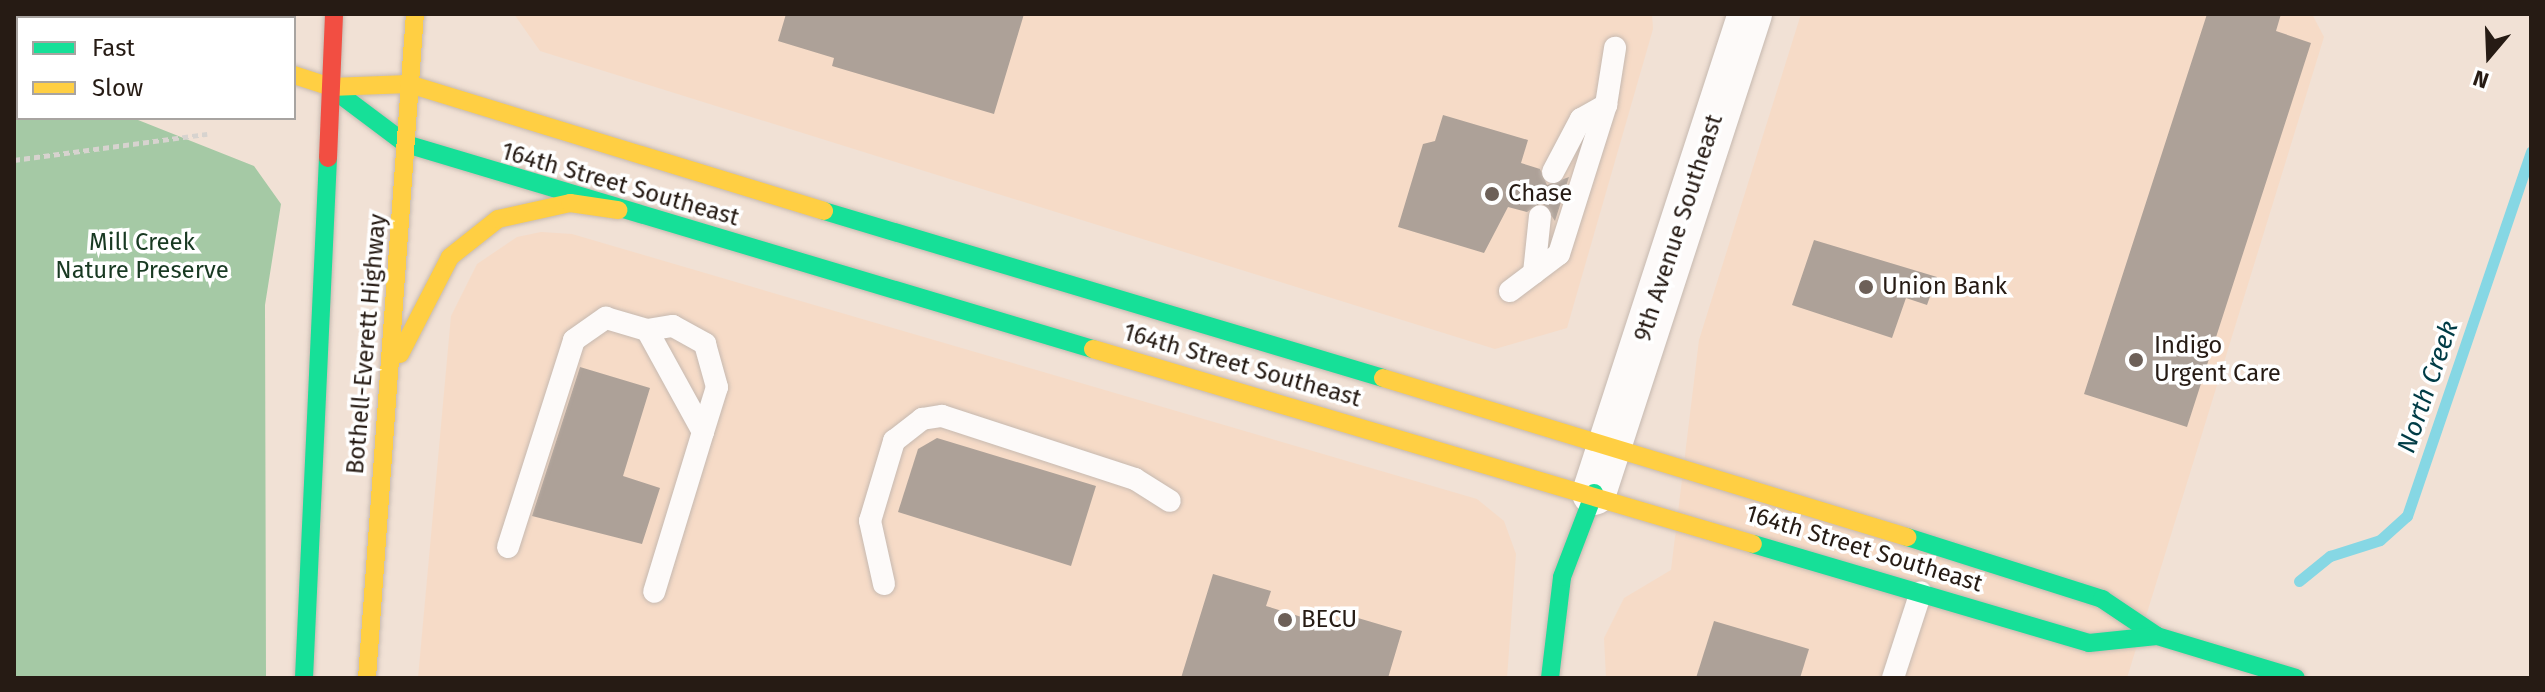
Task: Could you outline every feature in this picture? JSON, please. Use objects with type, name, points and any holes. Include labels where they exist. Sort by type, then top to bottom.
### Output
[{"type":"main road","name":"Bothell-Everett Highway","points":[[304,678],[334,14]]},
{"type":"main road","name":"Bothell-Everett Highway","points":[[367,678],[415,14]]},
{"type":"main road","points":[[296,76],[330,87]]},
{"type":"main road","name":"164th Street Southeast","points":[[330,87],[409,84],[1237,337],[1612,442],[2102,599],[2157,636],[2296,678]]},
{"type":"main road","name":"164th Street Southeast","points":[[330,87],[406,144],[618,210],[1594,493],[2089,643],[2157,636]]},
{"type":"main road","points":[[388,377],[430,292],[471,237],[528,207],[570,203],[618,210]]},
{"type":"main road","points":[[1550,678],[1562,577],[1594,493]]},
{"type":"street","name":"9th Avenue Southeast","points":[[1594,493],[1750,14]]},
{"type":"lane","points":[[1510,291],[1559,254],[1606,105],[1615,48]]},
{"type":"lane","points":[[1553,172],[1581,119],[1606,105]]},
{"type":"lane","points":[[1534,273],[1540,216]]},
{"type":"lane","points":[[508,547],[574,340],[606,318],[647,330],[673,326],[705,344],[717,387],[654,592]]},
{"type":"lane","points":[[647,330],[703,432]]},
{"type":"lane","points":[[884,584],[870,521],[894,441],[922,419],[942,416],[1135,479],[1170,501]]},
{"type":"lane","points":[[1893,678],[1921,592]]},
{"type":"path","points":[[14,160],[207,134]]},
{"type":"shaded area","points":[[514,14],[1652,14],[1653,29],[1567,328],[1495,349],[540,51]]},
{"type":"shaded area","points":[[1801,14],[2312,14],[2324,37],[2127,678],[1606,678],[1604,638],[1624,598],[1671,570],[1699,340]]},
{"type":"shaded area","points":[[541,232],[572,234],[1477,499],[1504,521],[1516,554],[1507,678],[418,678],[451,316],[477,264],[517,237]]},
{"type":"green space","name":"Mill Creek Nature Preserve","points":[[14,77],[16,120],[138,120],[254,166],[281,204],[265,305],[266,678],[14,678]]},
{"type":"building","points":[[786,14],[1024,14],[994,114],[832,66],[834,58],[778,41]]},
{"type":"building","points":[[2207,14],[2281,14],[2276,31],[2311,43],[2187,427],[2084,394]]},
{"type":"building","name":"Chase","points":[[1443,115],[1528,140],[1521,163],[1540,169],[1547,185],[1569,177],[1555,221],[1542,202],[1527,212],[1508,207],[1484,253],[1398,227],[1423,144],[1435,141]]},
{"type":"building","name":"Union Bank","points":[[1814,240],[1937,277],[1927,305],[1906,298],[1892,338],[1792,305]]},
{"type":"building","points":[[580,367],[650,388],[623,476],[660,488],[642,544],[532,516]]},
{"type":"building","points":[[937,438],[1096,486],[1071,566],[898,512],[918,449]]},
{"type":"building","points":[[1213,574],[1271,591],[1266,606],[1337,628],[1341,613],[1402,631],[1388,678],[1181,678]]},
{"type":"building","points":[[1714,621],[1809,649],[1800,678],[1696,678]]},
{"type":"waterway","name":"North Creek","points":[[2299,581],[2330,556],[2380,540],[2407,516],[2531,151]]},
{"type":"traffic: fast","points":[[113,14],[119,16]]},
{"type":"traffic: fast","points":[[330,87],[406,144],[1093,349]]},
{"type":"traffic: fast","points":[[304,678],[328,158]]},
{"type":"traffic: fast","points":[[824,211],[1383,378]]},
{"type":"traffic: fast","points":[[1550,678],[1562,577],[1594,493]]},
{"type":"traffic: fast","points":[[1907,537],[2102,599],[2157,636],[2296,678]]},
{"type":"traffic: fast","points":[[1753,544],[2089,643],[2157,636]]},
{"type":"traffic: slow","points":[[367,678],[415,14]]},
{"type":"traffic: slow","points":[[296,76],[330,87],[409,84],[824,211]]},
{"type":"traffic: slow","points":[[400,354],[450,257],[498,219],[570,203],[618,210]]},
{"type":"traffic: slow","points":[[1093,349],[1753,544]]},
{"type":"traffic: slow","points":[[1383,378],[1907,537]]},
{"type":"traffic: jam","points":[[328,158],[334,14]]},
{"type":"place","name":"Chase","points":[[1492,194]]},
{"type":"place","name":"Union Bank","points":[[1866,287]]},
{"type":"place","name":"Indigo Urgent Care","points":[[2136,360]]},
{"type":"place","name":"BECU","points":[[1285,620]]}]
